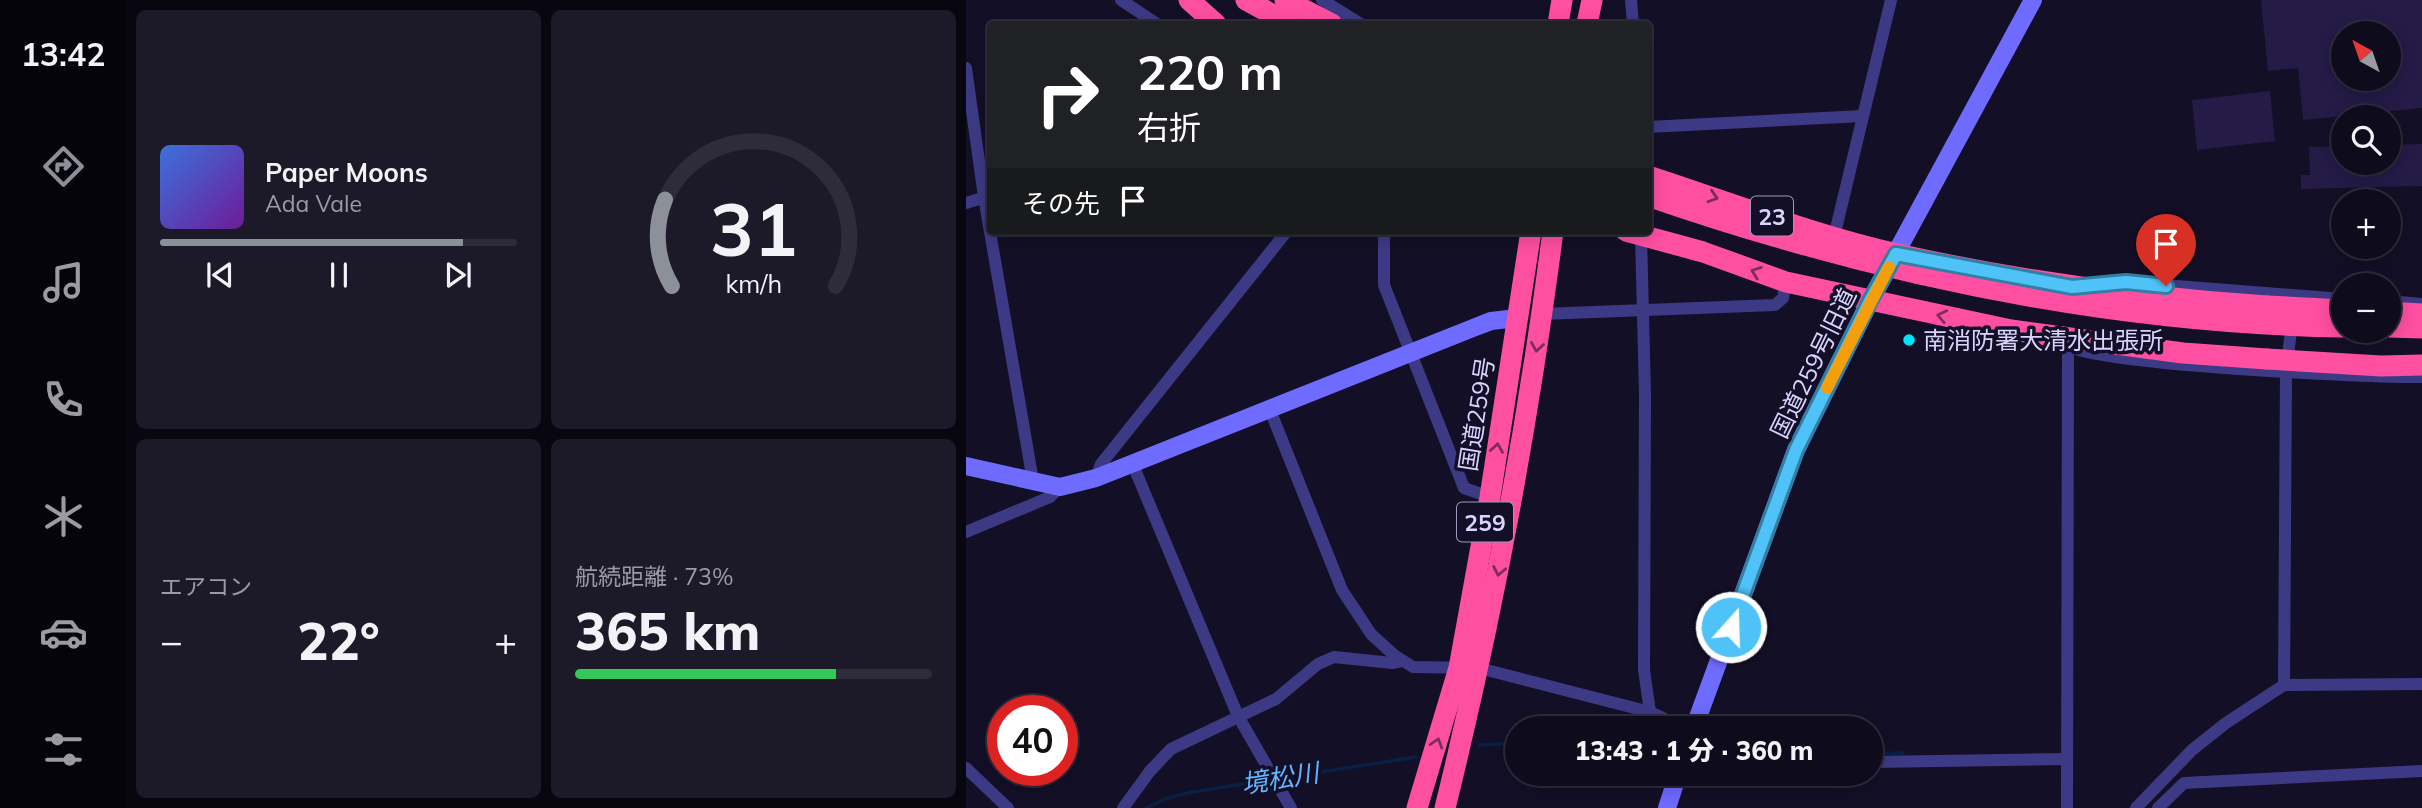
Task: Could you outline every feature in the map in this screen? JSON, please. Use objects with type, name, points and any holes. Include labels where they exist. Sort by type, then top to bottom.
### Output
[{"type":"highway","points":[[1189,0],[1213,21]]},
{"type":"highway","points":[[1246,0],[1284,21]]},
{"type":"highway","points":[[1285,0],[1344,21]]},
{"type":"highway","points":[[1558,21],[1562,0]]},
{"type":"highway","points":[[1588,21],[1592,0]]},
{"type":"highway","name":"23","points":[[1652,177],[1834,237],[1896,254],[2072,287],[2266,306],[2331,309]]},
{"type":"highway","name":"23","points":[[1652,197],[1727,223],[1857,259],[2031,296],[2177,316],[2331,326]]},
{"type":"highway","name":"国道259号","points":[[1445,808],[1469,668],[1490,497],[1530,235]]},
{"type":"highway","name":"国道259号","points":[[1417,808],[1469,668],[1507,532],[1552,235]]},
{"type":"highway","name":"23","points":[[1638,235],[1703,252],[1786,282],[2063,342],[2120,342],[2183,353],[2267,359],[2381,366],[2422,365]]},
{"type":"highway","points":[[2401,313],[2422,314]]},
{"type":"highway","points":[[2401,327],[2422,328]]},
{"type":"street","points":[[1121,0],[1152,21]]},
{"type":"street","points":[[1322,0],[1346,21]]},
{"type":"street","points":[[1346,0],[1347,21]]},
{"type":"street","points":[[1631,0],[1633,21]]},
{"type":"street","points":[[1834,237],[1891,0]]},
{"type":"street","name":"国道259号旧道","points":[[1698,716],[1796,450],[1870,301],[2034,0]]},
{"type":"street","points":[[966,68],[987,196],[966,203]]},
{"type":"street","points":[[1652,127],[1863,116]]},
{"type":"street","points":[[993,235],[1032,481]]},
{"type":"street","points":[[1096,478],[1101,464],[1284,235]]},
{"type":"street","points":[[1384,235],[1384,285],[1464,488],[1490,497]]},
{"type":"street","points":[[1634,235],[1643,309],[1644,670],[1650,712]]},
{"type":"street","points":[[1542,314],[1775,305],[1783,298],[1786,282]]},
{"type":"street","points":[[2072,287],[2126,282],[2331,298]]},
{"type":"street","points":[[2284,685],[2286,373],[2295,296]]},
{"type":"street","points":[[2401,302],[2422,304]]},
{"type":"street","points":[[966,466],[1060,487],[1096,478],[1491,321],[1517,318]]},
{"type":"street","points":[[2067,808],[2063,342],[2185,364],[2286,373],[2422,377]]},
{"type":"street","points":[[1270,410],[1342,590],[1371,634],[1402,661],[1413,667],[1469,668],[1658,716]]},
{"type":"street","points":[[1133,465],[1238,716],[1291,808]]},
{"type":"street","points":[[966,532],[1050,497],[1060,487]]},
{"type":"street","points":[[1123,808],[1150,771],[1171,749],[1276,699],[1318,664],[1334,657],[1392,663],[1402,661]]},
{"type":"street","points":[[2136,808],[2192,750],[2225,723],[2284,685],[2422,684]]},
{"type":"street","points":[[1883,762],[2067,759]]},
{"type":"street","points":[[966,768],[1008,808]]},
{"type":"street","points":[[2158,808],[2184,783],[2422,771]]},
{"type":"street","points":[[1667,808],[1674,786]]},
{"type":"building","points":[[2261,0],[2422,0],[2422,108],[2401,110],[2401,105],[2331,105],[2331,117],[2303,120],[2298,68],[2268,71]]},
{"type":"building","points":[[2270,91],[2275,141],[2197,150],[2192,100]]},
{"type":"building","points":[[2422,144],[2422,186],[2301,189],[2301,175],[2310,175],[2309,147],[2331,146],[2331,175],[2401,175],[2401,145]]},
{"type":"waterway","name":"境松川","points":[[1480,745],[1505,744]]},
{"type":"waterway","name":"境松川","points":[[1883,754],[1903,753]]},
{"type":"waterway","name":"境松川","points":[[1146,808],[1167,798],[1193,792],[1416,757]]},
{"type":"slow traffic","points":[[1827,388],[1889,267]]},
{"type":"place","name":"南消防署大清水出張所","points":[[1909,340]]},
{"type":"route","points":[[1731,627],[1796,450],[1896,254],[2072,287],[2126,282],[2166,286]]}]
